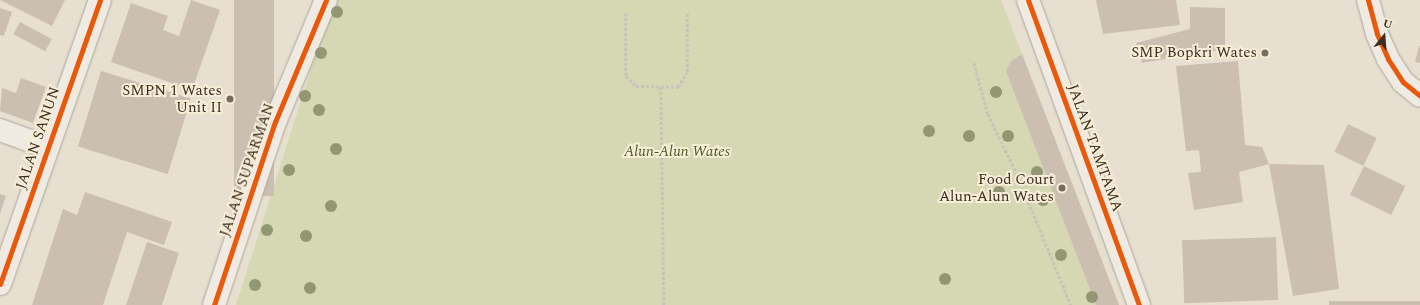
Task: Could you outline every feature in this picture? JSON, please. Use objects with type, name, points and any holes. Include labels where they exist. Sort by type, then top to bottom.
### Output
[{"type":"street","name":"JALAN SANUN","points":[[0,284],[100,0]]},
{"type":"street","name":"JALAN SUPARMAN","points":[[214,305],[275,122],[326,0]]},
{"type":"street","name":"JALAN TAMTAMA","points":[[1028,0],[1139,305]]},
{"type":"street","points":[[1368,0],[1377,34],[1388,59],[1403,82],[1420,96]]},
{"type":"street","points":[[0,130],[47,147]]},
{"type":"path","points":[[626,13],[626,76],[636,86],[678,87],[686,76],[687,12]]},
{"type":"path","points":[[974,63],[988,114],[1017,174],[1071,305]]},
{"type":"path","points":[[661,87],[664,305]]},
{"type":"green space","name":"Alun-Alun Wates","points":[[333,0],[1001,0],[1119,305],[236,305]]},
{"type":"building","points":[[0,0],[65,0],[52,26]]},
{"type":"building","points":[[191,0],[220,10],[192,90],[111,62],[131,3],[168,16],[163,30],[179,36]]},
{"type":"building","points":[[234,0],[274,0],[274,196],[234,196]]},
{"type":"building","points":[[1096,0],[1176,0],[1180,25],[1103,34]]},
{"type":"building","points":[[1190,7],[1225,8],[1225,49],[1142,63],[1136,43],[1190,29]]},
{"type":"building","points":[[0,8],[12,12],[4,36],[0,35]]},
{"type":"building","points":[[20,22],[52,39],[45,51],[13,34]]},
{"type":"building","points":[[1420,46],[1420,63],[1415,62]]},
{"type":"building","name":"Food Court Alun-Alun Wates","points":[[1022,54],[1119,305],[1096,305],[1006,71],[1011,61]]},
{"type":"building","points":[[1238,61],[1245,145],[1262,147],[1269,164],[1239,172],[1243,202],[1194,210],[1188,173],[1201,172],[1199,150],[1186,151],[1176,66]]},
{"type":"building","points":[[101,71],[191,98],[168,174],[78,147]]},
{"type":"building","points":[[21,78],[46,87],[33,123],[0,111],[2,88],[16,93]]},
{"type":"building","points":[[1348,124],[1377,138],[1363,166],[1334,152]]},
{"type":"building","points":[[1269,164],[1324,165],[1339,289],[1293,296]]},
{"type":"building","points":[[1364,166],[1405,186],[1391,215],[1350,195]]},
{"type":"building","points":[[85,192],[172,222],[164,245],[127,232],[103,305],[32,305],[63,209],[77,215]]},
{"type":"building","points":[[0,194],[6,196],[0,214]]},
{"type":"building","points":[[1276,237],[1278,300],[1184,303],[1182,240]]},
{"type":"building","points":[[147,242],[179,253],[162,305],[126,305]]},
{"type":"building","points":[[1329,301],[1420,301],[1420,305],[1329,305]]},
{"type":"cycle path","points":[[0,284],[100,0]]},
{"type":"cycle path","points":[[214,305],[275,122],[326,0]]},
{"type":"cycle path","points":[[1028,0],[1139,305]]},
{"type":"cycle path","points":[[1368,0],[1377,34],[1388,59],[1403,82],[1420,96]]},
{"type":"place","name":"SMP Bopkri Wates","points":[[1265,53]]},
{"type":"place","name":"SMPN 1 Wates Unit II","points":[[230,99]]},
{"type":"place","name":"Food Court Alun-Alun Wates","points":[[1062,188]]}]
